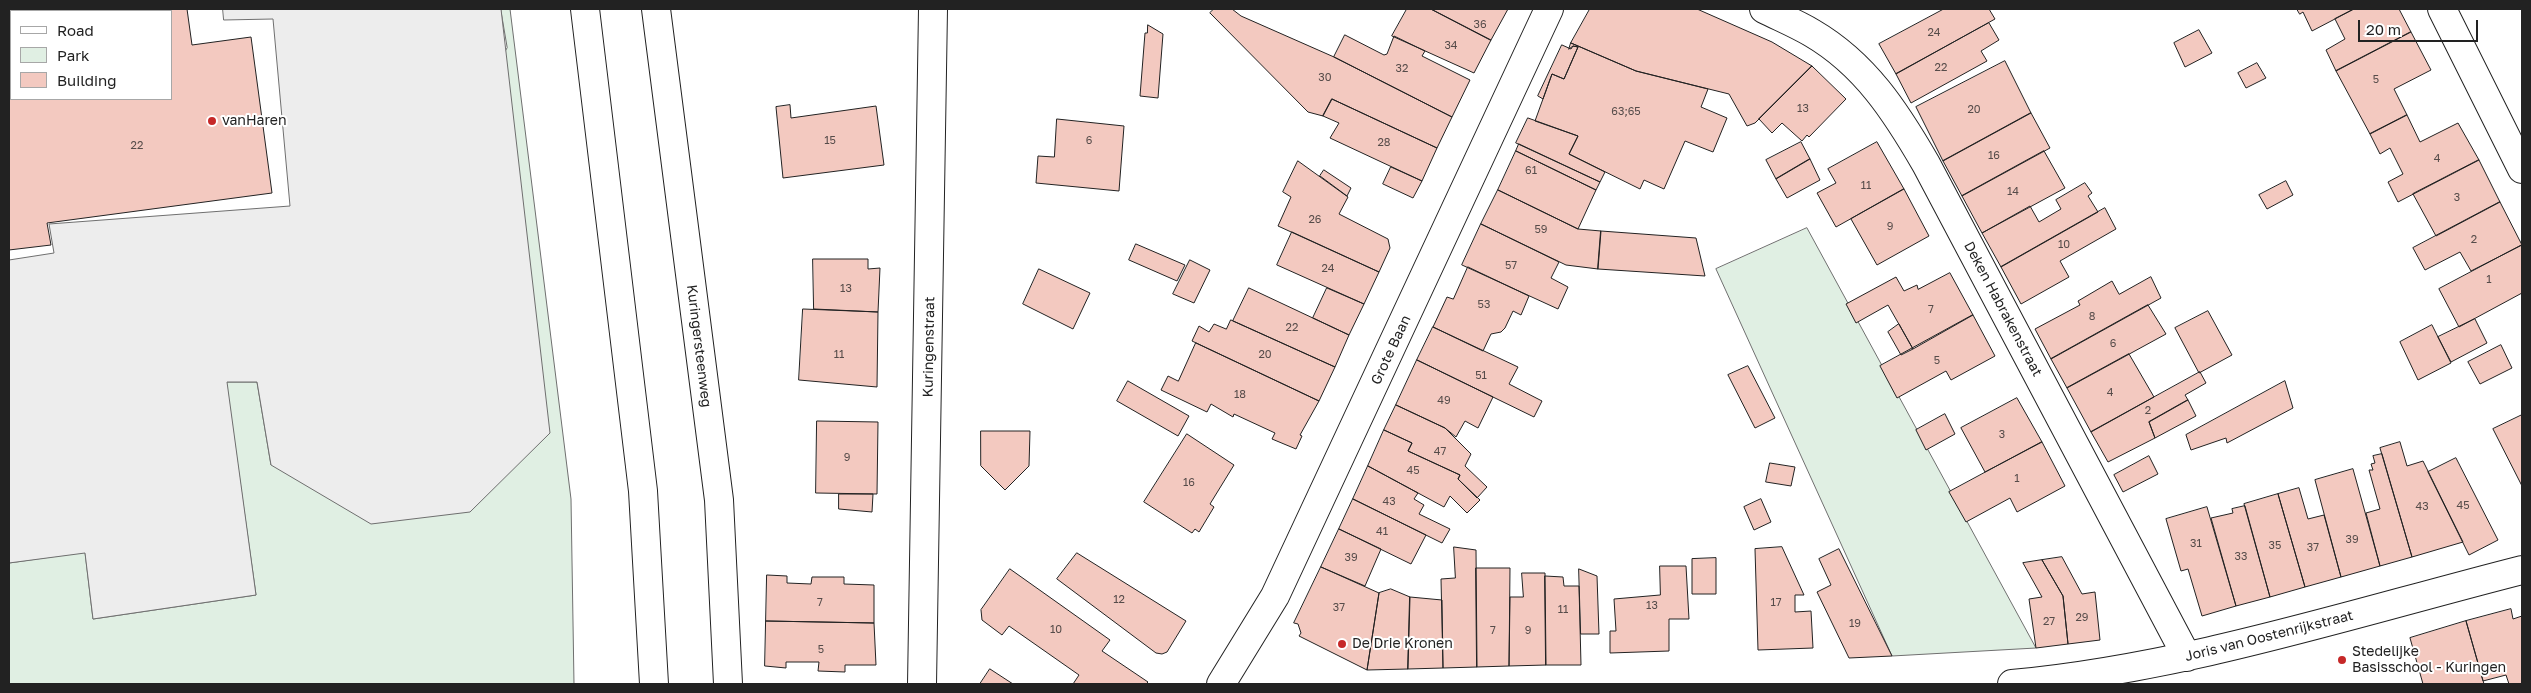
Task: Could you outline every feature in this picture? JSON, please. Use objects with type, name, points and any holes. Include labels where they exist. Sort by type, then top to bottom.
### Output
[{"type":"street","points":[[585,9],[643,491],[654,684]]},
{"type":"street","name":"Kuringersteenweg","points":[[656,9],[719,500],[728,684]]},
{"type":"street","name":"Kuringenstraat","points":[[922,684],[933,9]]},
{"type":"street","name":"Grote Baan","points":[[1220,684],[1275,596],[1549,9]]},
{"type":"street","name":"Deken Habrakenstraat","points":[[1764,9],[1813,33],[1848,59],[1878,89],[1899,117],[1926,164],[2187,658]]},
{"type":"street","points":[[2442,9],[2522,169]]},
{"type":"street","name":"Joris van Oostenrijkstraat","points":[[2012,684],[2055,680],[2187,658],[2522,570]]},
{"type":"green space","points":[[501,9],[510,9],[571,499],[574,684],[9,684],[9,563],[85,552],[93,619],[256,595],[226,382],[257,382],[271,465],[507,48]]},
{"type":"green space","points":[[1807,228],[2036,648],[1892,656],[1716,269]]},
{"type":"shaded area","points":[[223,9],[501,9],[550,433],[470,512],[371,524],[271,465],[257,382],[227,382],[256,595],[93,619],[85,553],[9,563],[9,260],[54,253],[49,224],[290,206],[273,19],[224,20]]},
{"type":"building","points":[[9,9],[187,9],[192,45],[251,37],[272,193],[47,223],[51,245],[9,250]]},
{"type":"building","points":[[1214,9],[1232,9],[1241,16],[1334,57],[1452,117],[1437,148],[1332,99],[1323,116],[1308,112],[1210,13]]},
{"type":"building","points":[[1407,9],[1431,9],[1491,40],[1474,73],[1392,36]]},
{"type":"building","points":[[1431,9],[1508,9],[1491,40]]},
{"type":"building","points":[[1590,9],[1697,9],[1772,42],[1812,66],[1755,123],[1747,126],[1729,94],[1636,71],[1571,43]]},
{"type":"building","points":[[1944,9],[1989,9],[1995,19],[1896,74],[1879,44]]},
{"type":"building","points":[[2297,9],[2354,9],[2312,31],[2303,12],[2300,14]]},
{"type":"building","points":[[2354,9],[2399,9],[2411,32],[2336,71],[2326,50],[2345,39],[2335,19]]},
{"type":"building","points":[[1989,23],[1999,40],[1981,51],[1987,61],[1911,103],[1896,74]]},
{"type":"building","points":[[1148,25],[1163,34],[1158,98],[1140,96],[1145,33],[1147,33]]},
{"type":"building","points":[[2199,30],[2212,53],[2185,67],[2174,43]]},
{"type":"building","points":[[2411,32],[2431,70],[2394,89],[2407,115],[2370,134],[2336,71]]},
{"type":"building","points":[[1345,35],[1384,55],[1387,54],[1394,36],[1425,51],[1422,56],[1470,80],[1452,117],[1334,57]]},
{"type":"building","points":[[1571,43],[1636,71],[1708,89],[1701,107],[1727,118],[1713,152],[1685,141],[1664,189],[1644,180],[1640,189],[1569,154],[1578,136],[1535,121],[1552,74],[1564,79],[1578,47],[1573,46],[1569,49]]},
{"type":"building","points":[[1562,45],[1571,49],[1573,46],[1578,47],[1564,79],[1552,74],[1543,99],[1538,96]]},
{"type":"building","points":[[2005,61],[2031,113],[1943,161],[1916,107]]},
{"type":"building","points":[[2257,63],[2266,78],[2246,88],[2238,73]]},
{"type":"building","points":[[1812,66],[1846,99],[1809,137],[1807,135],[1802,141],[1782,123],[1772,133],[1759,119]]},
{"type":"building","points":[[1332,99],[1437,148],[1422,181],[1330,138],[1339,123],[1323,116]]},
{"type":"building","points":[[790,105],[791,118],[876,106],[884,165],[783,178],[776,107]]},
{"type":"building","points":[[2031,113],[2050,148],[1962,196],[1943,161]]},
{"type":"building","points":[[2407,115],[2420,142],[2458,123],[2479,160],[2398,202],[2388,182],[2403,174],[2390,148],[2380,154],[2370,134]]},
{"type":"building","points":[[1528,118],[1578,136],[1569,154],[1605,172],[1600,182],[1516,143]]},
{"type":"building","points":[[1057,119],[1124,126],[1119,191],[1036,183],[1038,156],[1054,157]]},
{"type":"building","points":[[1801,142],[1810,159],[1776,179],[1766,160]]},
{"type":"building","points":[[1877,142],[1904,189],[1836,227],[1817,193],[1836,183],[1828,169]]},
{"type":"building","points":[[1519,144],[1600,182],[1596,190],[1516,151]]},
{"type":"building","points":[[1516,151],[1596,190],[1578,229],[1498,190]]},
{"type":"building","points":[[2044,151],[2065,188],[1982,233],[1962,196]]},
{"type":"building","points":[[1810,159],[1820,180],[1787,198],[1776,179]]},
{"type":"building","points":[[2479,160],[2500,202],[2436,236],[2413,194]]},
{"type":"building","points":[[1298,161],[1348,197],[1339,214],[1388,239],[1390,248],[1379,272],[1278,226],[1291,197],[1283,192]]},
{"type":"building","points":[[1391,167],[1422,181],[1413,198],[1383,184]]},
{"type":"building","points":[[1324,170],[1351,188],[1347,196],[1320,176]]},
{"type":"building","points":[[2286,181],[2293,195],[2267,209],[2259,195]]},
{"type":"building","points":[[2085,183],[2092,193],[2088,196],[2098,212],[2001,267],[1982,233],[2030,206],[2039,222],[2061,209],[2056,200]]},
{"type":"building","points":[[1904,189],[1929,236],[1877,265],[1851,219]]},
{"type":"building","points":[[1498,190],[1578,229],[1601,231],[1598,269],[1566,265],[1481,224]]},
{"type":"building","points":[[2500,202],[2522,245],[2471,271],[2460,252],[2425,270],[2413,248]]},
{"type":"building","points":[[2105,208],[2116,229],[2060,261],[2069,277],[2021,304],[2001,267]]},
{"type":"building","points":[[1481,224],[1559,262],[1551,278],[1568,287],[1558,309],[1462,265]]},
{"type":"building","points":[[1601,231],[1696,238],[1705,276],[1598,269]]},
{"type":"building","points":[[1292,232],[1379,272],[1364,304],[1277,265]]},
{"type":"building","points":[[1136,244],[1185,265],[1177,281],[1129,260]]},
{"type":"building","points":[[2522,245],[2522,293],[2459,327],[2439,289]]},
{"type":"building","points":[[813,259],[868,259],[868,269],[880,268],[878,312],[814,309]]},
{"type":"building","points":[[1190,260],[1210,270],[1194,303],[1173,294]]},
{"type":"building","points":[[1468,267],[1529,296],[1521,315],[1513,311],[1505,328],[1501,332],[1491,334],[1483,351],[1433,327],[1447,297],[1453,299]]},
{"type":"building","points":[[1039,269],[1090,293],[1073,329],[1023,304]]},
{"type":"building","points":[[1950,273],[1973,315],[1913,349],[1888,305],[1856,323],[1846,304],[1896,277],[1904,291],[1917,285],[1918,289]]},
{"type":"building","points":[[2151,277],[2161,298],[2051,359],[2035,329],[2080,305],[2078,301],[2112,281],[2119,294]]},
{"type":"building","points":[[1249,288],[1349,335],[1335,367],[1233,321]]},
{"type":"building","points":[[1327,288],[1364,304],[1349,335],[1313,318]]},
{"type":"building","points":[[2148,305],[2166,334],[2067,388],[2051,359]]},
{"type":"building","points":[[803,309],[878,312],[877,387],[799,380]]},
{"type":"building","points":[[2208,311],[2232,355],[2199,373],[2175,328]]},
{"type":"building","points":[[1973,315],[1995,356],[1951,380],[1946,371],[1897,398],[1880,366]]},
{"type":"building","points":[[2475,319],[2487,343],[2451,362],[2438,337]]},
{"type":"building","points":[[1231,320],[1335,367],[1319,401],[1192,341],[1199,326],[1209,332],[1214,324],[1226,329]]},
{"type":"building","points":[[1899,324],[1913,349],[1901,355],[1888,332]]},
{"type":"building","points":[[2432,325],[2451,363],[2418,380],[2400,342]]},
{"type":"building","points":[[1433,327],[1518,367],[1509,384],[1542,401],[1534,417],[1417,360]]},
{"type":"building","points":[[1196,343],[1319,401],[1300,435],[1302,436],[1296,449],[1272,439],[1275,433],[1234,414],[1233,417],[1211,404],[1207,412],[1161,390],[1168,376],[1178,381]]},
{"type":"building","points":[[2501,345],[2512,368],[2480,384],[2468,362]]},
{"type":"building","points":[[2129,354],[2154,397],[2091,432],[2067,388]]},
{"type":"building","points":[[1417,360],[1493,397],[1478,428],[1465,421],[1456,437],[1445,428],[1396,405]]},
{"type":"building","points":[[1748,366],[1775,418],[1755,428],[1728,375]]},
{"type":"building","points":[[2200,372],[2206,383],[2185,395],[2188,400],[2149,422],[2155,438],[2108,462],[2091,432]]},
{"type":"building","points":[[1128,381],[1189,416],[1178,436],[1117,401]]},
{"type":"building","points":[[2285,381],[2293,408],[2227,443],[2226,438],[2191,450],[2186,435]]},
{"type":"building","points":[[2017,398],[2042,442],[1985,472],[1961,428]]},
{"type":"building","points":[[2188,400],[2196,416],[2155,438],[2149,422]]},
{"type":"building","points":[[1396,405],[1445,428],[1471,454],[1465,466],[1487,487],[1477,498],[1458,479],[1460,475],[1408,451],[1412,443],[1384,430]]},
{"type":"building","points":[[1945,414],[1955,434],[1926,450],[1916,430]]},
{"type":"building","points":[[2522,415],[2522,486],[2493,429]]},
{"type":"building","points":[[817,421],[878,422],[877,494],[816,493]]},
{"type":"building","points":[[1384,430],[1412,443],[1408,451],[1460,475],[1458,479],[1480,500],[1467,513],[1450,496],[1444,507],[1368,466]]},
{"type":"building","points":[[981,431],[1030,431],[1029,466],[1005,490],[981,466]]},
{"type":"building","points":[[1187,434],[1234,465],[1210,504],[1214,507],[1199,532],[1195,529],[1192,533],[1144,502]]},
{"type":"building","points":[[2042,442],[2065,486],[2017,512],[2010,498],[1966,522],[1949,492]]},
{"type":"building","points":[[2400,442],[2407,466],[2423,461],[2463,542],[2412,557],[2380,448]]},
{"type":"building","points":[[2382,454],[2412,557],[2380,566],[2366,513],[2380,509],[2369,470],[2373,470],[2371,464],[2375,463],[2373,456]]},
{"type":"building","points":[[2149,456],[2158,474],[2123,492],[2114,475]]},
{"type":"building","points":[[2456,458],[2498,540],[2469,555],[2428,472]]},
{"type":"building","points":[[1770,463],[1795,467],[1791,486],[1766,482]]},
{"type":"building","points":[[1368,466],[1418,493],[1414,499],[1424,505],[1419,514],[1450,529],[1442,543],[1353,499]]},
{"type":"building","points":[[2353,469],[2380,566],[2341,577],[2315,480]]},
{"type":"building","points":[[2299,488],[2308,519],[2324,515],[2341,577],[2305,587],[2278,494]]},
{"type":"building","points":[[839,494],[873,494],[872,512],[839,509]]},
{"type":"building","points":[[2278,494],[2305,587],[2270,597],[2244,504]]},
{"type":"building","points":[[1353,499],[1426,535],[1411,564],[1339,529]]},
{"type":"building","points":[[1761,499],[1771,522],[1754,530],[1744,507]]},
{"type":"building","points":[[2245,506],[2270,597],[2236,606],[2211,518],[2233,513],[2232,509]]},
{"type":"building","points":[[2207,507],[2236,606],[2202,616],[2188,569],[2181,571],[2166,519]]},
{"type":"building","points":[[1339,529],[1381,549],[1365,586],[1321,567]]},
{"type":"building","points":[[1454,547],[1476,550],[1477,667],[1443,668],[1441,579],[1455,578]]},
{"type":"building","points":[[1782,547],[1804,595],[1795,595],[1795,612],[1811,611],[1813,648],[1758,650],[1755,549]]},
{"type":"building","points":[[1839,549],[1892,656],[1849,658],[1817,592],[1831,585],[1819,559]]},
{"type":"building","points":[[1077,553],[1186,621],[1167,652],[1162,654],[1156,653],[1057,579]]},
{"type":"building","points":[[2062,557],[2082,594],[2095,592],[2100,640],[2068,644],[2063,596],[2042,560]]},
{"type":"building","points":[[1716,558],[1716,594],[1692,594],[1692,559]]},
{"type":"building","points":[[2042,560],[2063,596],[2068,644],[2036,648],[2029,599],[2042,597],[2023,563]]},
{"type":"building","points":[[1660,566],[1686,566],[1689,619],[1669,619],[1669,651],[1610,653],[1610,631],[1616,631],[1614,599],[1660,595]]},
{"type":"building","points":[[1321,567],[1379,593],[1367,670],[1299,636],[1301,633],[1298,624],[1294,623]]},
{"type":"building","points":[[1476,568],[1510,568],[1509,666],[1477,667]]},
{"type":"building","points":[[1010,569],[1110,640],[1102,651],[1148,682],[1146,684],[1073,684],[1079,675],[1009,626],[1002,635],[982,620],[981,610]]},
{"type":"building","points":[[1579,569],[1597,576],[1599,634],[1581,634]]},
{"type":"building","points":[[1522,573],[1545,573],[1546,665],[1509,666],[1510,597],[1523,597]]},
{"type":"building","points":[[767,575],[787,576],[787,583],[811,584],[812,577],[844,577],[844,584],[874,585],[874,623],[766,621]]},
{"type":"building","points":[[1545,576],[1563,577],[1564,586],[1579,586],[1581,665],[1546,665]]},
{"type":"building","points":[[1391,589],[1410,597],[1408,669],[1367,670],[1379,593]]},
{"type":"building","points":[[1410,597],[1442,600],[1443,668],[1408,669]]},
{"type":"building","points":[[2511,609],[2513,619],[2522,616],[2522,684],[2509,684],[2506,675],[2483,681],[2466,621]]},
{"type":"building","points":[[766,621],[874,623],[876,665],[845,665],[845,672],[818,671],[819,662],[786,662],[786,668],[765,666]]},
{"type":"building","points":[[2466,621],[2484,684],[2423,684],[2410,638]]},
{"type":"building","points":[[990,669],[1013,684],[980,684]]},
{"type":"place","name":"vanHaren","points":[[212,121]]},
{"type":"place","name":"De Drie Kronen","points":[[1342,644]]},
{"type":"place","name":"Stedelijke Basisschool - Kuringen","points":[[2342,660]]}]
